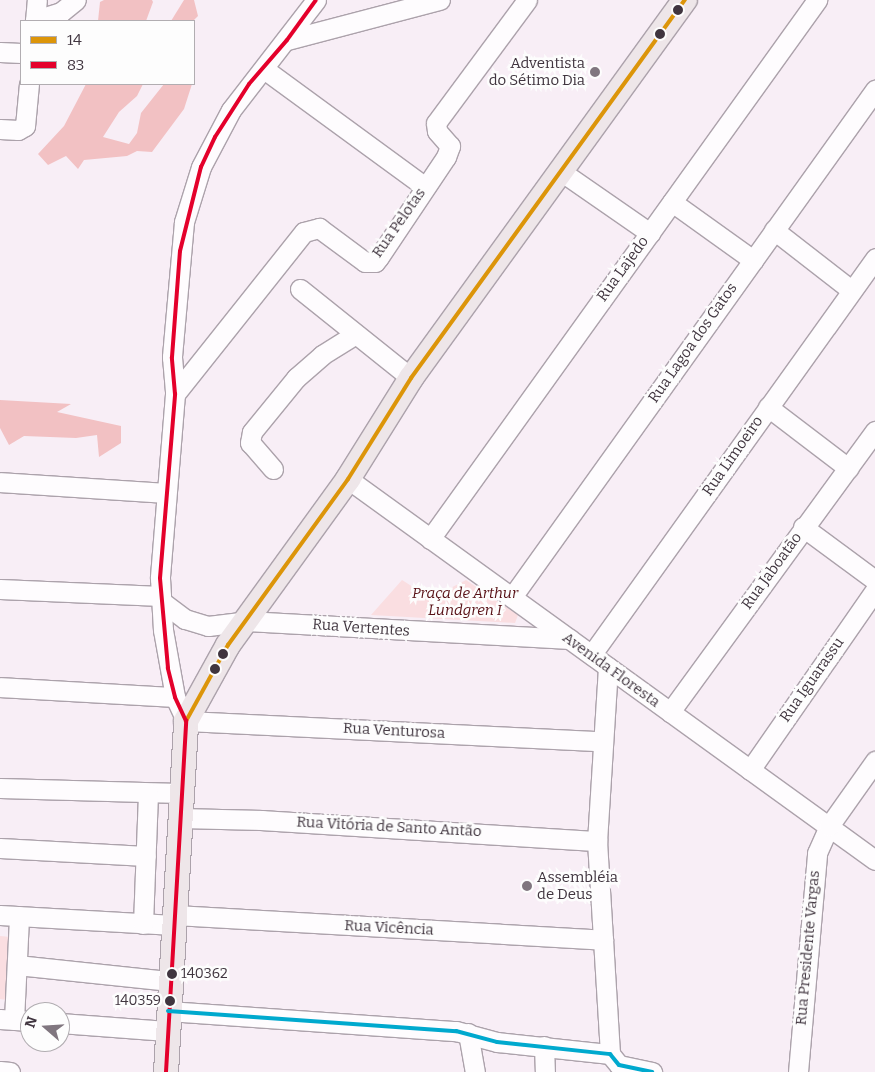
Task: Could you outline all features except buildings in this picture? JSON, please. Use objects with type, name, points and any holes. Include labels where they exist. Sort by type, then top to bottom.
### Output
[{"type":"main road","points":[[165,1071],[175,920],[180,793],[186,721],[228,645],[348,479],[411,378],[685,0]]},
{"type":"street","points":[[35,20],[37,0]]},
{"type":"street","points":[[38,20],[61,12],[76,0]]},
{"type":"street","points":[[186,721],[175,697],[161,599],[165,493],[175,394],[172,356],[184,222],[201,168],[215,137],[248,84],[264,69],[316,0]]},
{"type":"street","points":[[287,40],[440,0]]},
{"type":"street","name":"Rua Pelotas","points":[[175,394],[304,232],[319,228],[358,259],[375,262],[449,150],[450,146],[437,131],[436,123],[527,0]]},
{"type":"street","name":"Rua Lajedo","points":[[430,539],[818,0]]},
{"type":"street","points":[[0,52],[20,53]]},
{"type":"street","points":[[264,69],[424,186]]},
{"type":"street","points":[[0,129],[18,130],[25,126],[29,85]]},
{"type":"street","name":"Rua Lagoa dos Gatos","points":[[512,597],[875,90]]},
{"type":"street","points":[[560,170],[650,233]]},
{"type":"street","points":[[672,202],[753,260]]},
{"type":"street","points":[[774,230],[851,290]]},
{"type":"street","name":"Rua Limoeiro","points":[[592,654],[875,258]]},
{"type":"street","points":[[300,289],[411,378]]},
{"type":"street","points":[[274,470],[250,443],[252,432],[296,378],[322,354],[355,334]]},
{"type":"street","points":[[768,407],[848,468]]},
{"type":"street","name":"Rua Jaboatão","points":[[670,712],[875,431]]},
{"type":"street","name":"Avenida Floresta","points":[[348,479],[875,860]]},
{"type":"street","points":[[0,482],[165,493]]},
{"type":"street","points":[[803,528],[875,580]]},
{"type":"street","points":[[0,589],[161,599]]},
{"type":"street","name":"Rua Iguarassu","points":[[750,770],[875,590]]},
{"type":"street","name":"Rua Vertentes","points":[[161,599],[185,619],[208,626],[247,620],[569,639]]},
{"type":"street","points":[[608,667],[601,741],[598,841],[610,1054],[619,1065],[652,1072]]},
{"type":"street","points":[[0,687],[175,697]]},
{"type":"street","name":"Rua Venturosa","points":[[186,721],[601,741]]},
{"type":"street","name":"Rua Presidente Vargas","points":[[798,1072],[814,867],[829,826],[875,761]]},
{"type":"street","points":[[0,788],[180,793]]},
{"type":"street","points":[[143,924],[148,793]]},
{"type":"street","name":"Rua Vitória de Santo Antão","points":[[180,818],[352,824],[598,841]]},
{"type":"street","points":[[0,848],[146,856]]},
{"type":"street","name":"Rua Vicência","points":[[0,915],[143,924],[175,920],[603,940]]},
{"type":"street","points":[[15,1020],[19,916]]},
{"type":"street","points":[[17,965],[170,981]]},
{"type":"street","points":[[70,1023],[168,1021],[468,1034],[497,1042],[610,1054]]},
{"type":"street","points":[[468,1034],[475,1072]]},
{"type":"street","points":[[544,1046],[545,1072]]},
{"type":"street","points":[[0,1071],[10,1072]]},
{"type":"green space","name":"Praça de Arthur Lundgren I","points":[[402,580],[421,592],[437,595],[466,580],[518,615],[515,623],[371,615]]},
{"type":"green space","points":[[0,936],[11,937],[7,1000],[0,999]]},
{"type":"shaded area","points":[[104,0],[152,0],[153,2],[146,20],[98,20],[100,2]]},
{"type":"shaded area","points":[[184,0],[194,0],[198,16],[194,20],[172,20]]},
{"type":"shaded area","points":[[85,85],[142,85],[137,96],[119,112],[103,137],[129,144],[137,133],[141,113],[163,85],[192,85],[184,109],[152,152],[137,151],[127,156],[84,160],[78,169],[66,156],[48,165],[38,154],[64,126]]},
{"type":"shaded area","points":[[0,400],[71,404],[57,412],[121,426],[121,443],[99,457],[97,435],[76,438],[24,436],[9,445],[0,428]]},
{"type":"transit line","name":"83","points":[[166,1072],[186,721],[175,697],[168,668],[160,578],[175,394],[172,357],[180,251],[201,167],[215,137],[249,84],[287,40],[316,0]]},
{"type":"transit line","name":"14","points":[[186,721],[228,645],[348,479],[411,378],[685,0]]},
{"type":"transit line","points":[[168,1011],[456,1031],[497,1042],[610,1054],[619,1065],[652,1072]]},
{"type":"place","name":"Adventista do Sétimo Dia","points":[[595,72]]},
{"type":"place","name":"Assembléia de Deus","points":[[527,886]]},
{"type":"place","name":"140362","points":[[172,974]]},
{"type":"place","name":"140359","points":[[170,1001]]}]
